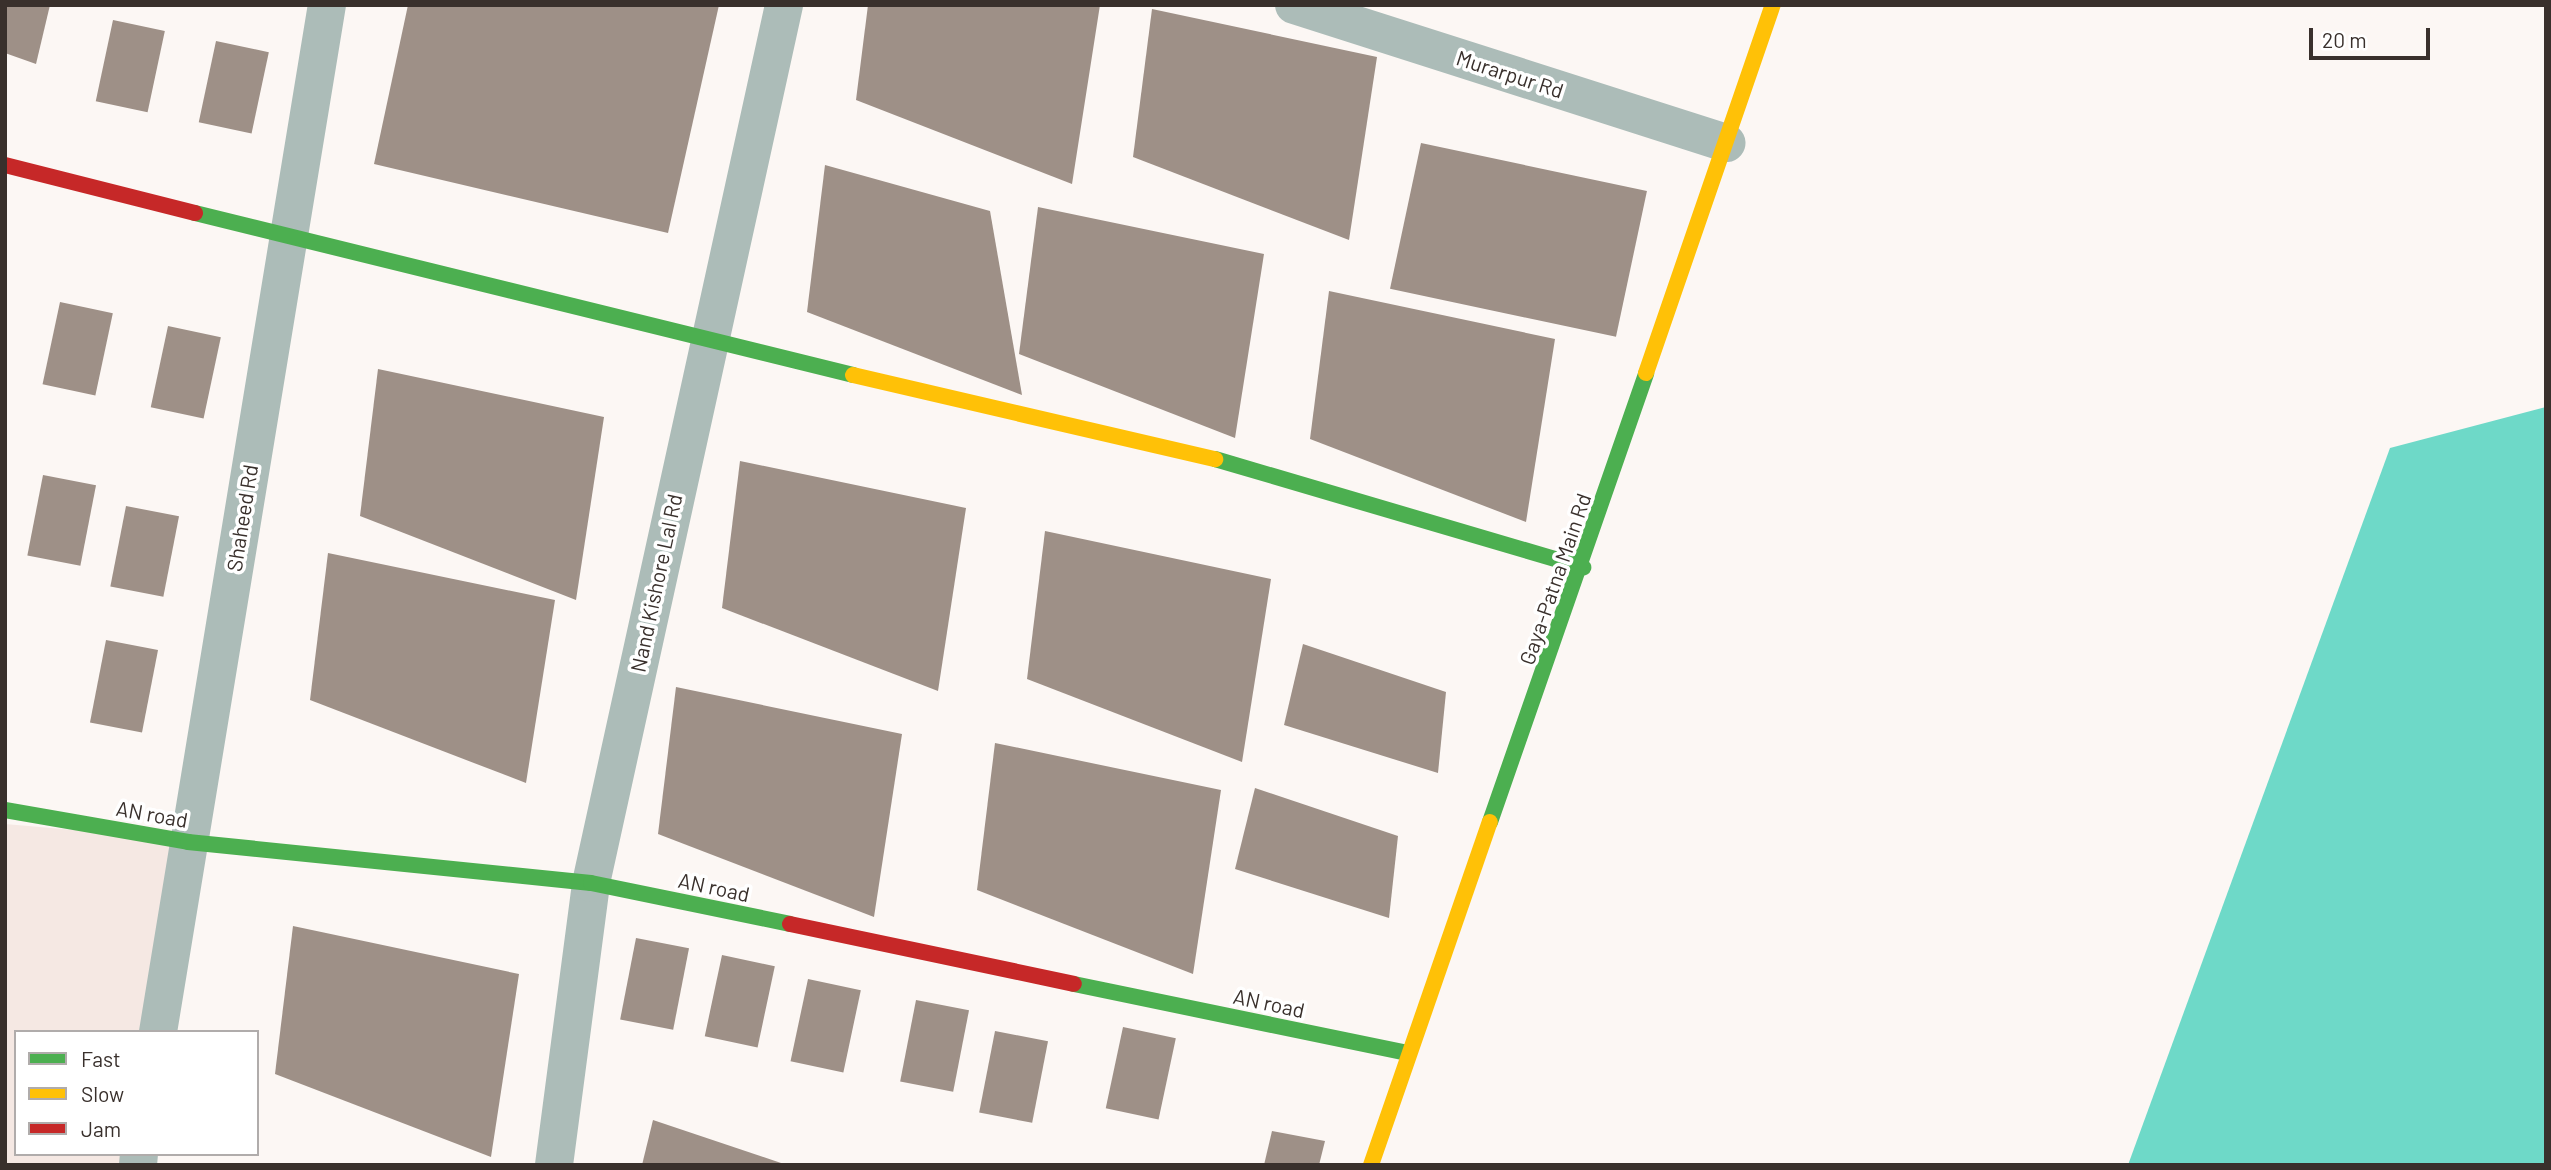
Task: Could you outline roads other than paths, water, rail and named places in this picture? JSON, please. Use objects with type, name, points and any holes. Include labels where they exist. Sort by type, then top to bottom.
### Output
[{"type":"street","name":"Shaheed Rd","points":[[159,1030],[327,5]]},
{"type":"street","name":"Nand Kishore Lal Rd","points":[[554,1165],[591,883],[784,5]]},
{"type":"street","name":"Murarpur Rd","points":[[1294,5],[1726,142]]},
{"type":"street","name":"Gaya-Patna Main Rd","points":[[1371,1165],[1407,1053],[1583,567],[1658,329],[1773,5]]},
{"type":"street","points":[[5,165],[289,239],[709,341],[1278,474],[1583,567]]},
{"type":"street","name":"AN road","points":[[5,810],[188,842],[591,883],[1407,1053]]}]
